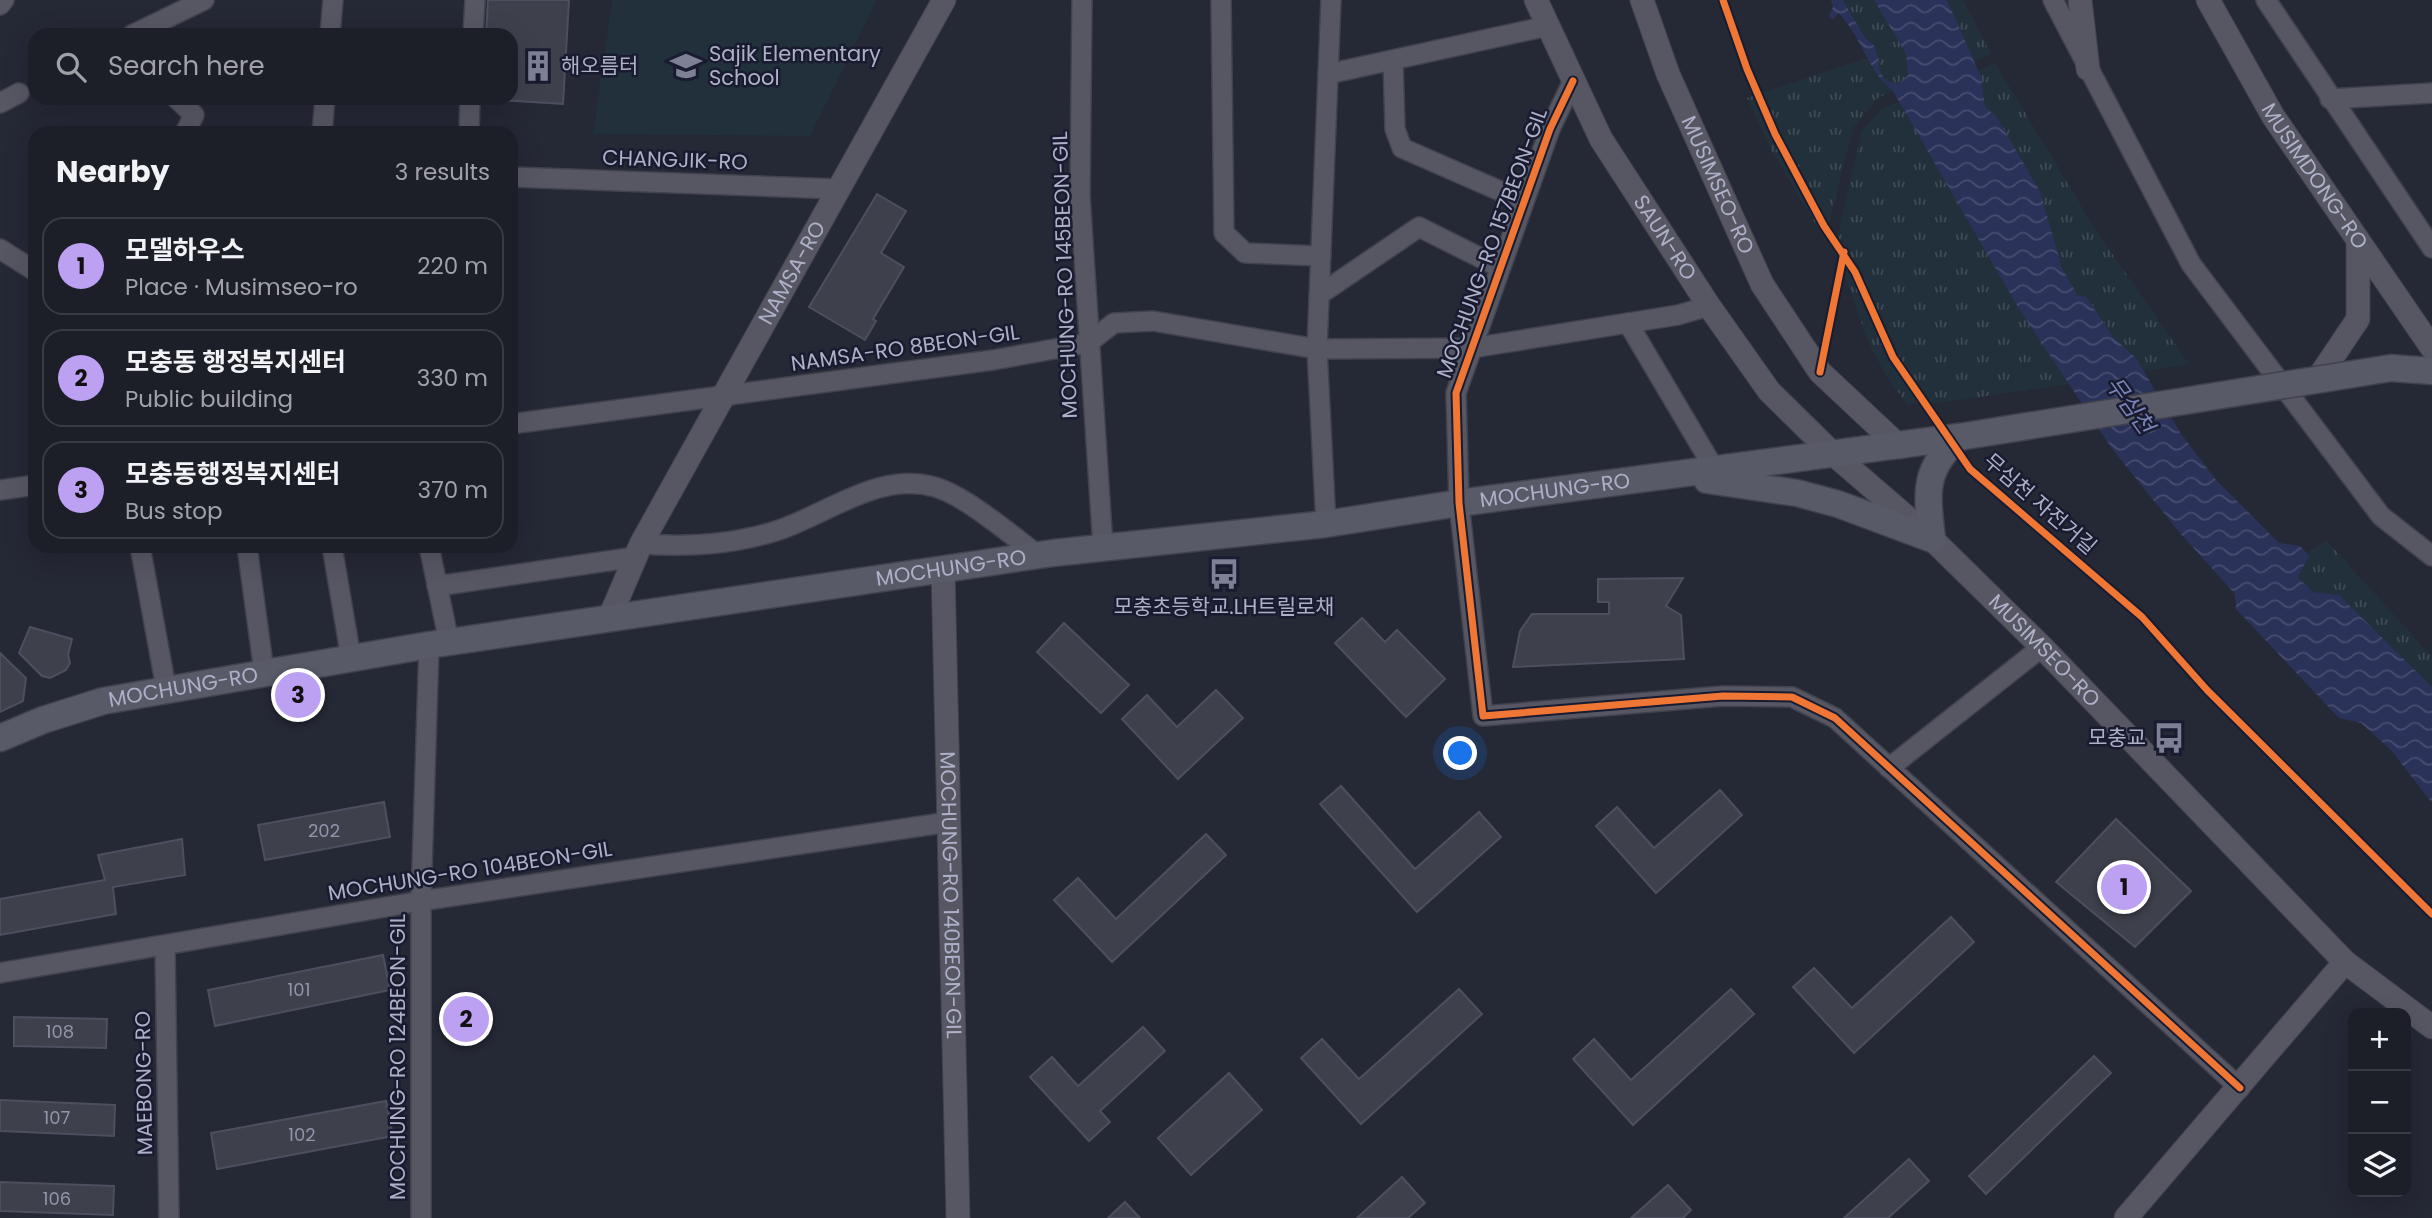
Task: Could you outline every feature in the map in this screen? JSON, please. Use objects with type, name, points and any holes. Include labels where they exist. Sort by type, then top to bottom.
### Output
[{"type":"main road","name":"MOCHUNG-RO","points":[[0,738],[92,704],[166,688],[439,643],[1038,555],[1326,524],[1831,452],[1906,446],[2391,368],[2432,371]]},
{"type":"main road","points":[[1664,476],[1797,493],[1838,504],[1931,539],[1928,482],[1939,457],[1959,437]]},
{"type":"street","points":[[0,5],[4,0]]},
{"type":"street","points":[[146,28],[204,0]]},
{"type":"street","points":[[331,28],[333,0]]},
{"type":"street","points":[[473,28],[475,0]]},
{"type":"street","name":"NAMSA-RO","points":[[609,619],[638,551],[944,0]]},
{"type":"street","name":"MOCHUNG-RO 145BEON-GIL","points":[[1082,0],[1080,196],[1103,547]]},
{"type":"street","points":[[1221,0],[1224,233],[1245,253],[1321,256]]},
{"type":"street","points":[[1326,524],[1317,349],[1331,0]]},
{"type":"street","name":"SAUN-RO","points":[[1536,0],[1601,139],[1709,306],[1769,391],[1831,452]]},
{"type":"street","name":"MUSIMSEO-RO","points":[[1642,0],[1668,74],[1762,284],[1819,372],[1906,446]]},
{"type":"street","points":[[2053,0],[2191,264],[2381,516],[2432,556]]},
{"type":"street","points":[[2080,0],[2088,69]]},
{"type":"street","name":"MUSIMDONG-RO","points":[[2208,0],[2273,116],[2432,348]]},
{"type":"street","points":[[2266,0],[2432,248]]},
{"type":"street","points":[[1328,74],[1548,26]]},
{"type":"street","name":"MOCHUNG-RO 157BEON-GIL","points":[[1393,60],[1395,129],[1402,148],[1523,201]]},
{"type":"street","name":"MOCHUNG-RO 157BEON-GIL","points":[[1573,81],[1549,129],[1456,393],[1459,503],[1483,716],[1723,696],[1792,697],[1835,718],[1889,768]]},
{"type":"street","points":[[0,103],[19,93]]},
{"type":"street","points":[[2330,99],[2432,93]]},
{"type":"street","points":[[183,105],[194,115],[188,126]]},
{"type":"street","points":[[323,126],[324,105]]},
{"type":"street","points":[[469,126],[470,105]]},
{"type":"street","name":"CHANGJIK-RO","points":[[518,177],[837,189]]},
{"type":"street","name":"MOCHUNG-RO 157BEON-GIL","points":[[1319,295],[1419,227],[1499,267]]},
{"type":"street","points":[[2317,380],[2358,319],[2358,241]]},
{"type":"street","points":[[0,249],[28,267]]},
{"type":"street","points":[[1088,343],[1114,323],[1153,321],[1317,349],[1472,348],[1629,323],[1709,306]]},
{"type":"street","points":[[1629,323],[1715,470]]},
{"type":"street","name":"NAMSA-RO 8BEON-GIL","points":[[518,423],[993,360],[1088,343]]},
{"type":"street","name":"MUSIMSEO-RO","points":[[1831,452],[1931,539],[2042,647],[2345,962],[2432,1027]]},
{"type":"street","points":[[437,586],[638,551],[734,541],[798,523],[872,489],[898,483],[916,483],[938,488],[987,517],[1038,555]]},
{"type":"street","points":[[0,490],[28,486]]},
{"type":"street","points":[[140,553],[166,688]]},
{"type":"street","points":[[248,553],[264,672]]},
{"type":"street","points":[[333,553],[351,657]]},
{"type":"street","name":"MOCHUNG-RO 124BEON-GIL","points":[[421,1218],[421,901],[439,643],[437,586],[430,553]]},
{"type":"street","name":"MOCHUNG-RO 140BEON-GIL","points":[[943,569],[958,1218]]},
{"type":"street","points":[[2042,647],[1889,768],[2240,1088]]},
{"type":"street","name":"MOCHUNG-RO 104BEON-GIL","points":[[0,973],[421,901],[949,822]]},
{"type":"street","name":"MAEBONG-RO","points":[[164,946],[169,1218]]},
{"type":"street","points":[[2126,1218],[2240,1088],[2345,962]]},
{"type":"green space","points":[[612,0],[877,0],[810,136],[593,134]]},
{"type":"green space","points":[[1843,0],[1874,0],[1906,54],[1908,75],[1900,84],[1891,82],[1882,75],[1874,47],[1864,36]]},
{"type":"green space","points":[[1947,0],[1963,0],[1991,54],[1974,61]]},
{"type":"green space","points":[[1867,58],[1893,91],[1878,98],[1853,128],[1825,240],[1772,151],[1747,98]]},
{"type":"green space","points":[[1995,63],[2097,232],[2189,364],[2144,371],[2136,358],[2113,337],[2087,297],[2078,296],[2062,268],[2040,190],[1996,116],[1985,107],[1978,71]]},
{"type":"green space","points":[[1899,102],[2019,309],[2069,384],[1932,404],[1907,404],[1884,370],[1869,343],[1834,252],[1862,130],[1884,108]]},
{"type":"green space","points":[[2326,540],[2432,657],[2432,687],[2339,595],[2313,592],[2298,577],[2309,556],[2307,553]]},
{"type":"water","name":"무심천","points":[[1831,0],[1843,0],[1864,36],[1874,46],[1882,75],[1885,79],[1899,84],[1908,75],[1906,54],[1874,0],[1947,0],[1981,77],[1985,107],[1996,116],[2040,191],[2062,268],[2078,296],[2086,296],[2113,337],[2136,358],[2181,434],[2217,481],[2279,543],[2300,546],[2309,556],[2298,577],[2313,592],[2339,595],[2432,687],[2432,803],[2391,750],[2361,723],[2339,718],[2236,609],[2235,594],[2180,533],[2113,450],[2019,309],[1893,91],[1877,73],[1846,22],[1838,13],[1833,20],[1829,16],[1833,7]]},
{"type":"building","name":"해오름터","points":[[488,0],[569,0],[563,104],[518,101],[518,28],[486,28]]},
{"type":"building","points":[[877,194],[906,211],[881,253],[904,267],[873,319],[876,321],[865,340],[809,307]]},
{"type":"building","points":[[1683,578],[1666,606],[1681,615],[1684,659],[1513,667],[1520,631],[1532,614],[1609,614],[1609,602],[1598,602],[1598,579]]},
{"type":"building","points":[[1362,618],[1385,642],[1397,630],[1445,679],[1406,717],[1335,643]]},
{"type":"building","points":[[1064,623],[1129,685],[1101,713],[1037,652]]},
{"type":"building","points":[[30,627],[72,639],[68,655],[70,663],[66,670],[50,678],[42,676],[19,653]]},
{"type":"building","points":[[0,653],[26,678],[23,701],[0,712]]},
{"type":"building","points":[[1216,690],[1243,718],[1178,779],[1122,719],[1147,695],[1177,727]]},
{"type":"building","points":[[1341,786],[1415,869],[1479,812],[1501,837],[1417,912],[1320,804]]},
{"type":"building","points":[[1720,790],[1742,815],[1656,893],[1596,826],[1617,807],[1654,848]]},
{"type":"building","points":[[384,802],[390,837],[265,860],[258,825]]},
{"type":"building","points":[[2116,819],[2191,891],[2135,947],[2056,882]]},
{"type":"building","points":[[1206,834],[1226,855],[1112,962],[1054,900],[1078,878],[1116,919]]},
{"type":"building","points":[[182,839],[185,875],[113,887],[116,914],[0,935],[0,899],[105,880],[98,855]]},
{"type":"building","points":[[1951,917],[1974,942],[1854,1053],[1793,987],[1814,968],[1852,1008]]},
{"type":"building","points":[[383,955],[390,990],[215,1026],[208,990]]},
{"type":"building","points":[[1459,989],[1482,1014],[1361,1124],[1301,1058],[1322,1039],[1359,1079]]},
{"type":"building","points":[[1731,989],[1754,1014],[1633,1125],[1573,1059],[1594,1039],[1631,1080]]},
{"type":"building","points":[[14,1017],[107,1019],[106,1048],[14,1046]]},
{"type":"building","points":[[1143,1027],[1165,1051],[1100,1111],[1110,1122],[1089,1141],[1030,1077],[1052,1057],[1078,1086]]},
{"type":"building","points":[[2094,1056],[2111,1073],[1986,1194],[1969,1176]]},
{"type":"building","points":[[1229,1073],[1262,1110],[1191,1175],[1158,1138]]},
{"type":"building","points":[[0,1100],[115,1105],[114,1136],[0,1131]]},
{"type":"building","points":[[386,1101],[393,1136],[217,1169],[211,1133]]},
{"type":"building","points":[[1909,1159],[1929,1181],[1888,1218],[1844,1218]]},
{"type":"building","points":[[1402,1177],[1425,1203],[1408,1218],[1357,1218]]},
{"type":"building","points":[[0,1182],[114,1186],[113,1215],[0,1211]]},
{"type":"building","points":[[1668,1185],[1691,1210],[1683,1218],[1631,1218]]},
{"type":"building","points":[[1125,1202],[1140,1218],[1108,1218]]},
{"type":"cycle path","name":"무심천 자전거길","points":[[1723,0],[1747,69],[1775,134],[1824,226],[1855,272],[1893,357],[1970,469],[2142,617],[2207,690],[2432,914]]},
{"type":"cycle path","points":[[1573,81],[1550,129],[1456,393],[1459,503],[1483,716],[1723,696],[1792,697],[1835,718],[2240,1088]]},
{"type":"cycle path","points":[[1820,372],[1844,252]]},
{"type":"place","name":"해오름터","points":[[538,66]]},
{"type":"place","name":"Sajik Elementary School","points":[[686,66]]},
{"type":"place","name":"모충초등학교.LH트릴로채","points":[[1224,574]]},
{"type":"place","name":"모충동행정복지센터","points":[[298,695]]},
{"type":"place","name":"모충교","points":[[2169,738]]},
{"type":"place","name":"모델하우스","points":[[2124,887]]},
{"type":"place","name":"모충동 행정복지센터","points":[[466,1019]]}]
